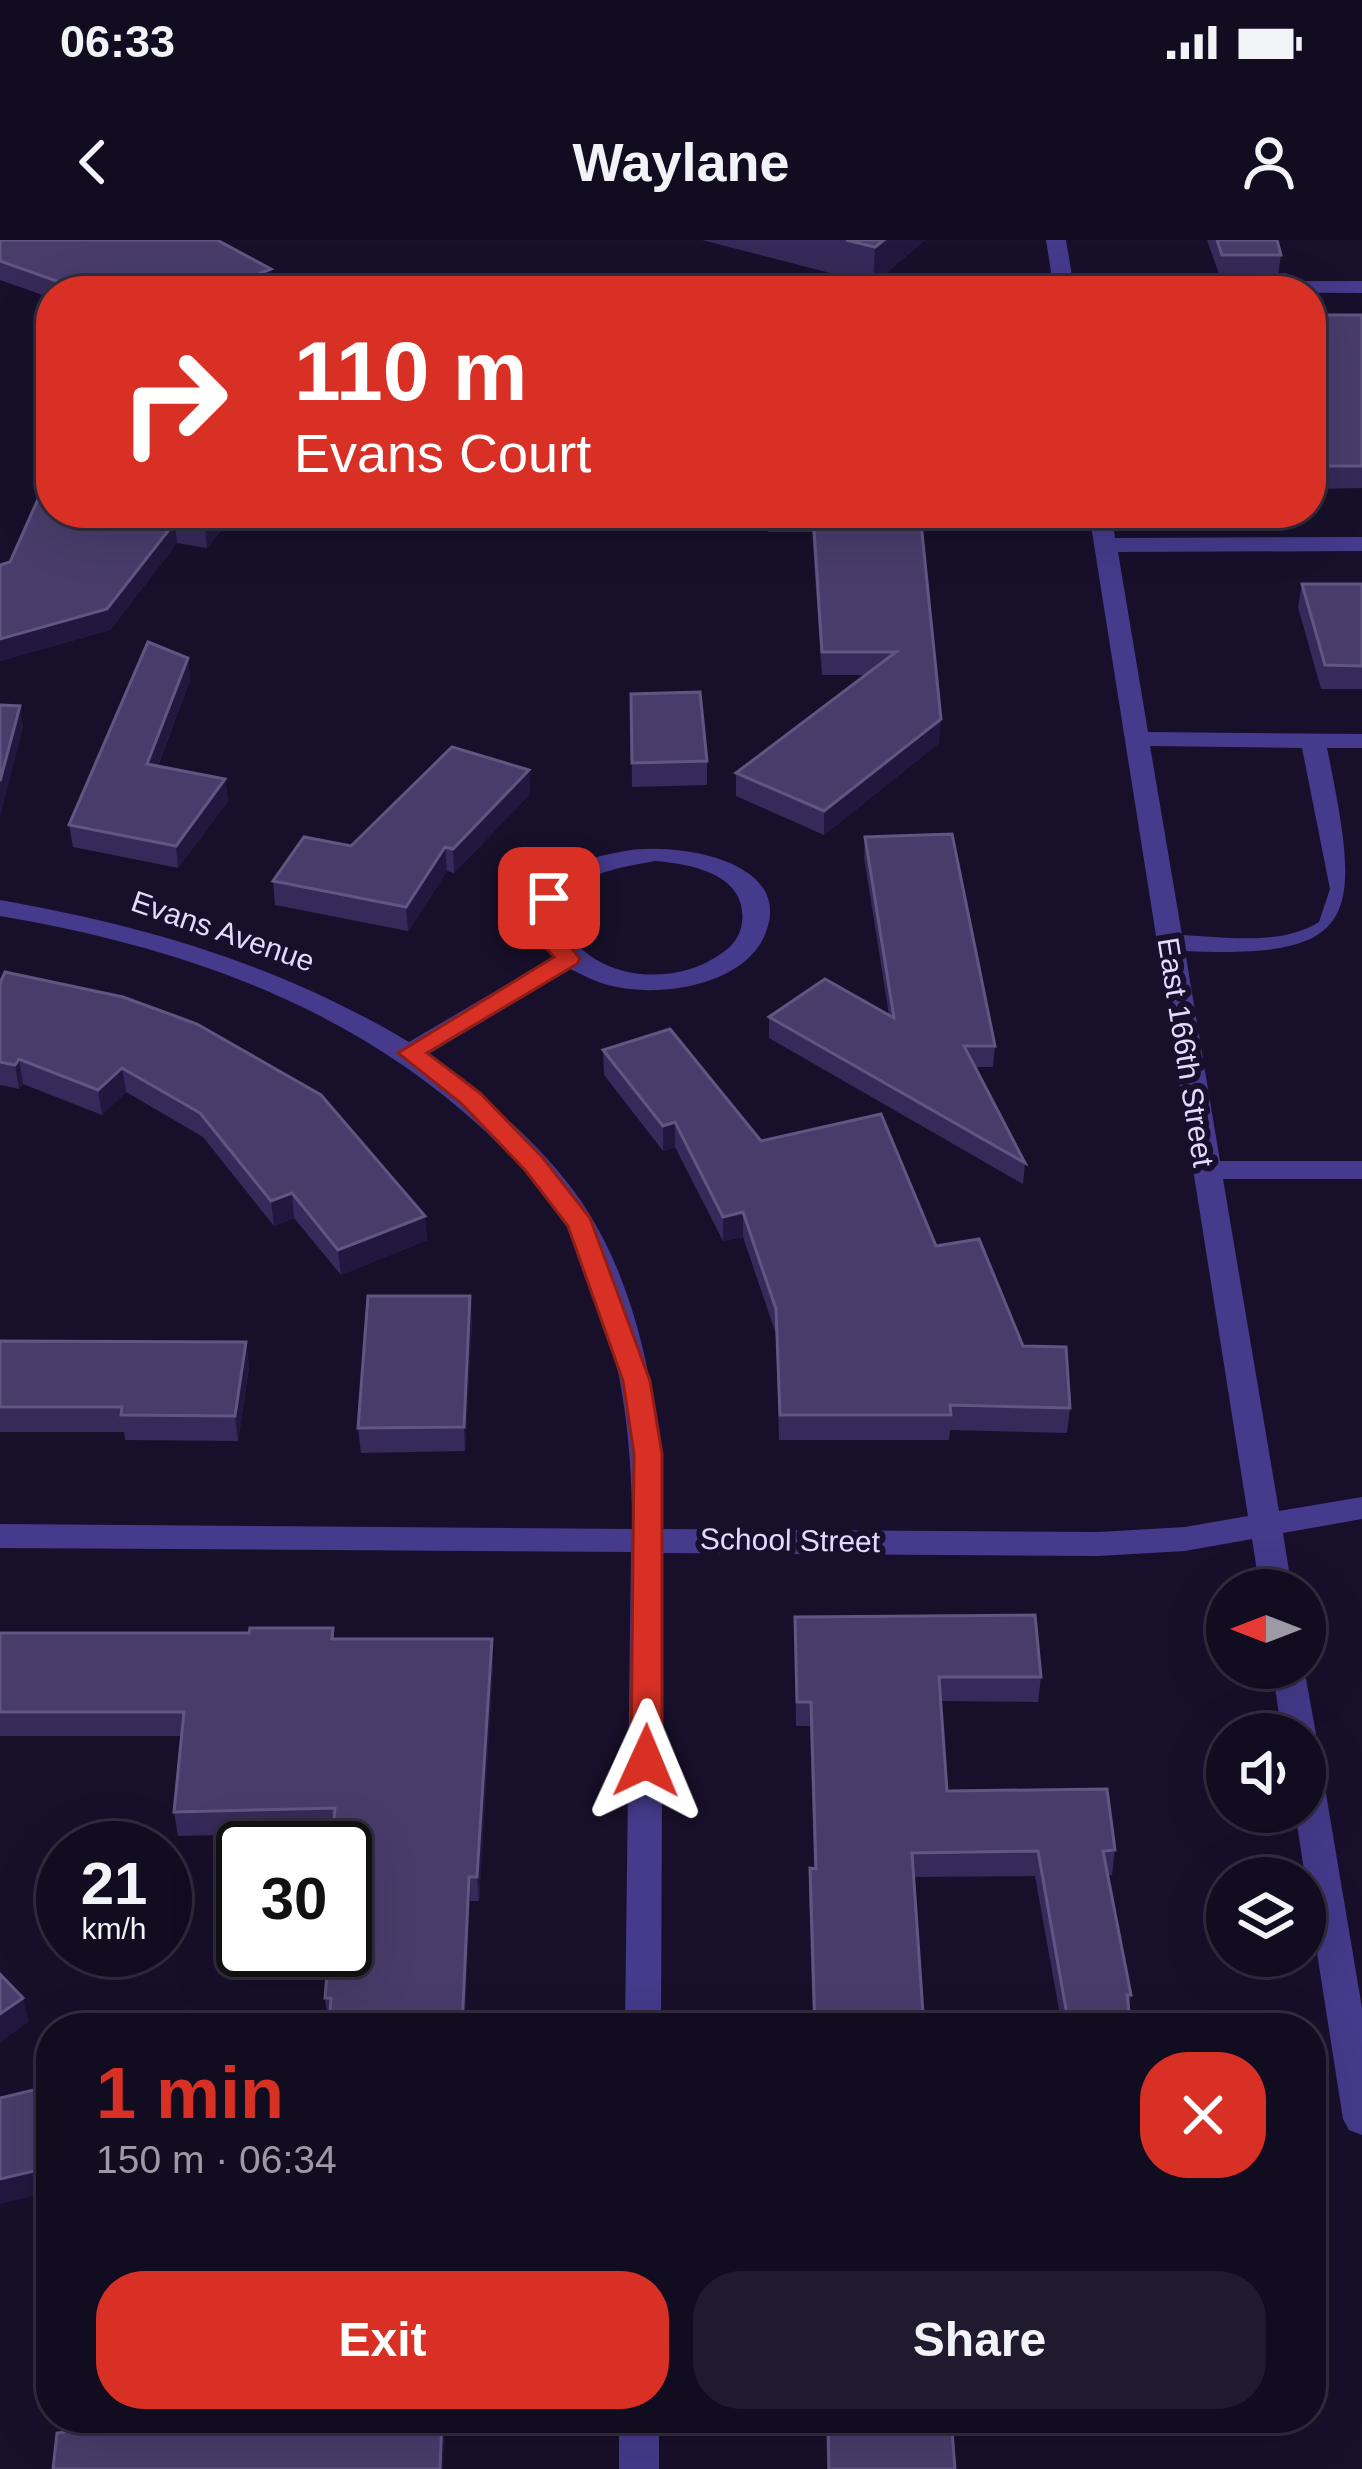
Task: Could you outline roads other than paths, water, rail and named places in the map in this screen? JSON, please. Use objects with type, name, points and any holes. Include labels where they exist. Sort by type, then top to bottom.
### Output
[{"type":"street","points":[[1056,240],[1062,276]]},
{"type":"street","points":[[1326,287],[1362,287]]},
{"type":"street","name":"East 166th Street","points":[[1103,528],[1273,1569]]},
{"type":"street","points":[[1106,545],[1362,544]]},
{"type":"street","points":[[1135,739],[1362,741]]},
{"type":"street","points":[[1168,943],[1286,942],[1322,932],[1340,913],[1343,889],[1313,741]]},
{"type":"street","points":[[655,853],[719,866],[742,882],[756,902],[759,923],[750,944],[730,962],[701,975],[630,981],[596,973],[568,959],[550,940],[544,919],[549,898],[578,872],[620,855],[655,853]]},
{"type":"street","name":"Evans Avenue","points":[[0,908],[114,926],[279,979],[410,1053],[471,1099],[534,1164],[581,1224],[636,1381],[648,1454],[644,2013]]},
{"type":"street","points":[[410,1053],[568,959]]},
{"type":"street","points":[[1206,1170],[1362,1170]]},
{"type":"street","name":"School Street","points":[[0,1536],[1098,1544],[1185,1539],[1362,1508]]},
{"type":"street","points":[[1315,1833],[1362,2119]]},
{"type":"street","points":[[639,2433],[639,2469]]}]
